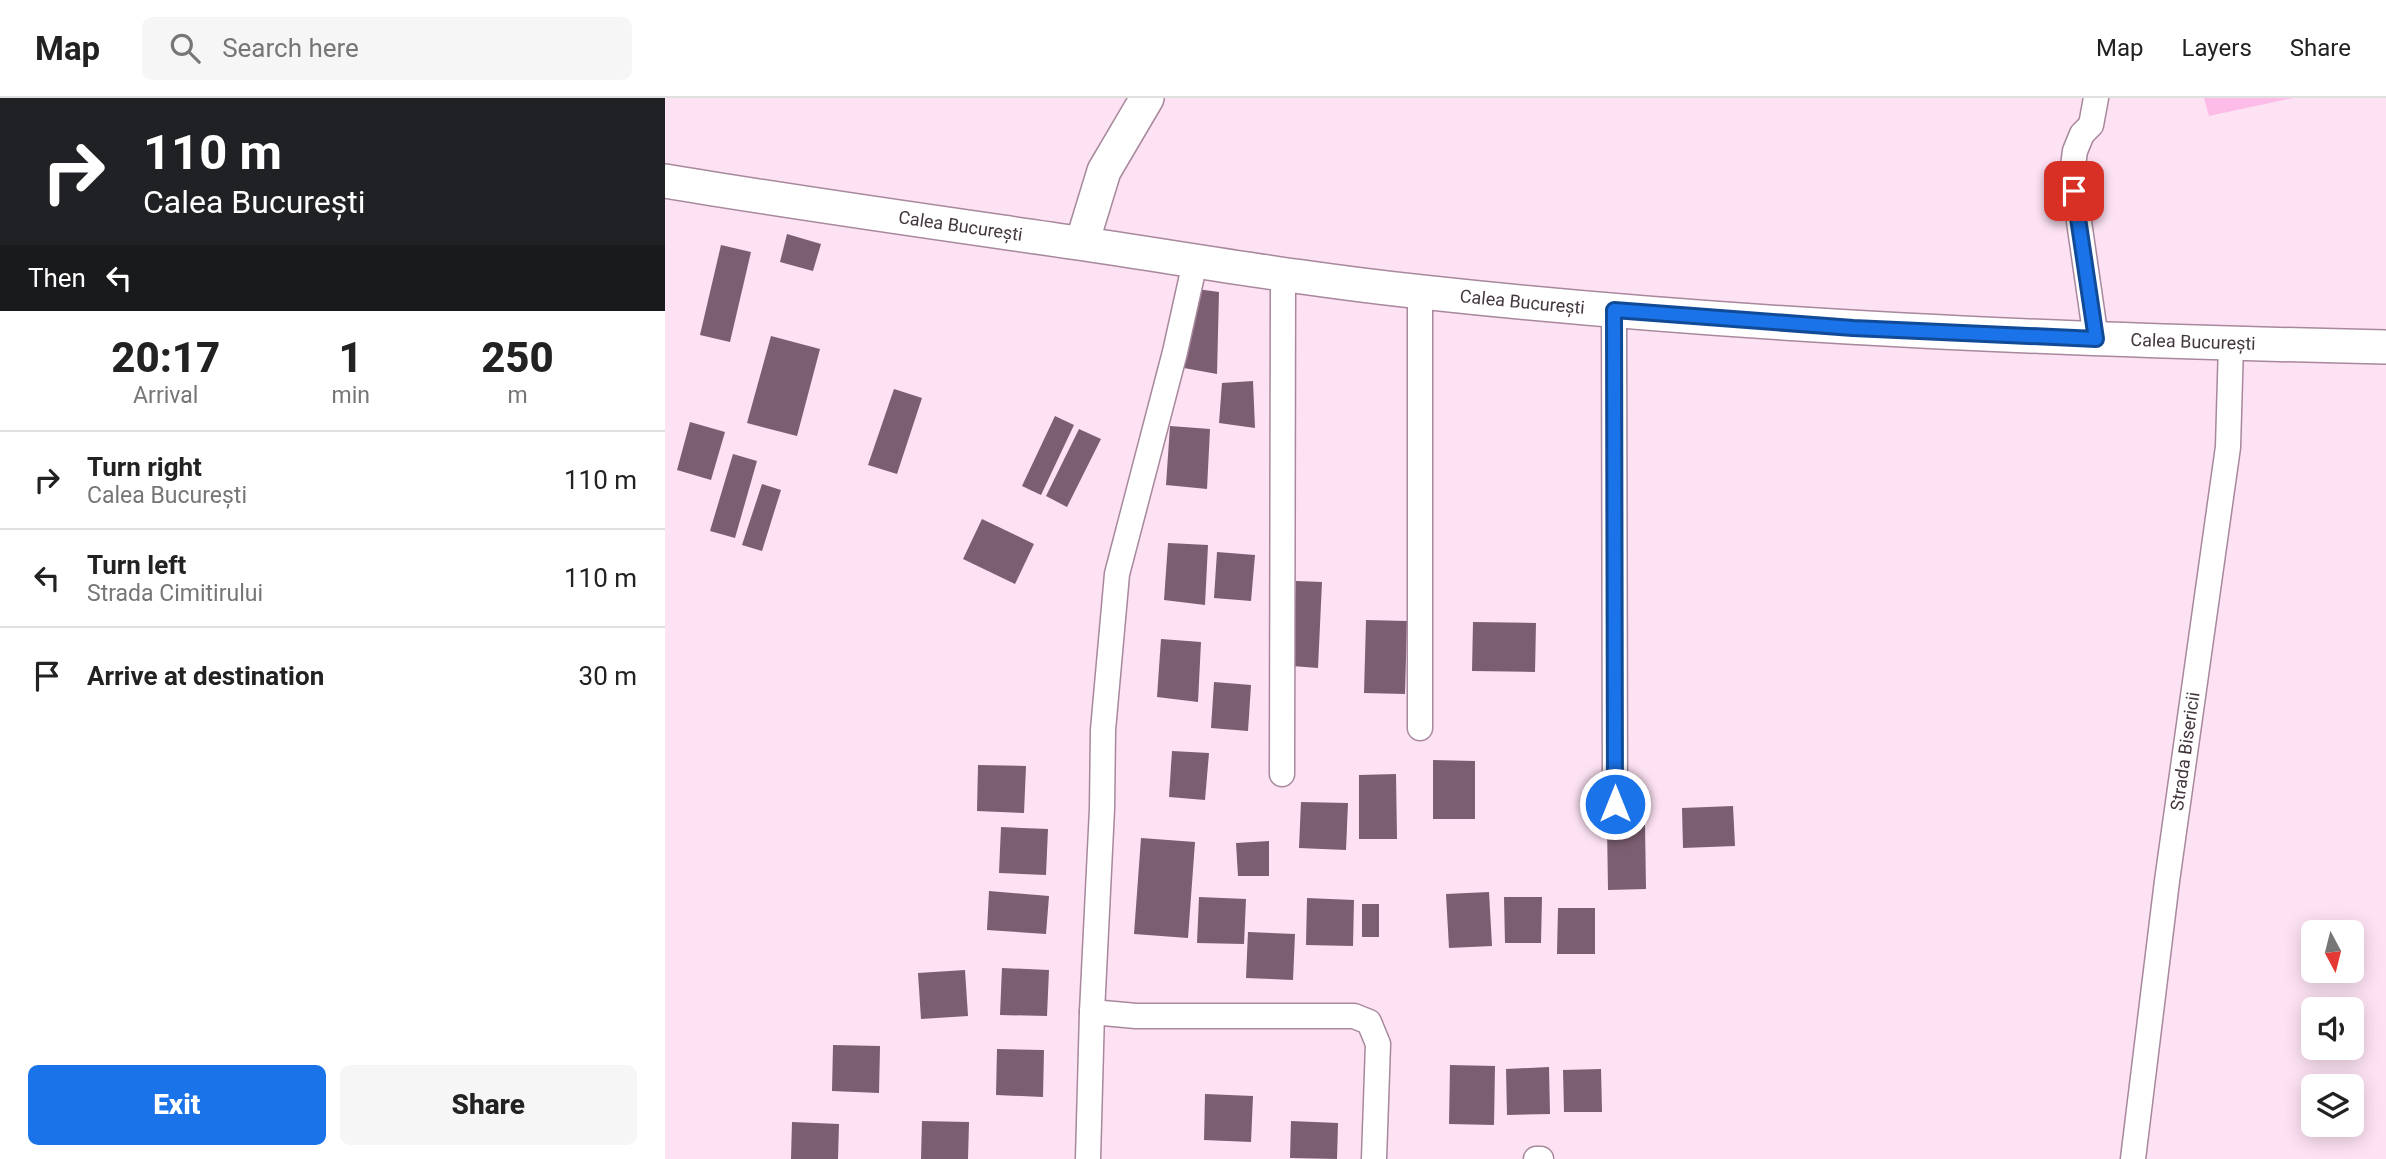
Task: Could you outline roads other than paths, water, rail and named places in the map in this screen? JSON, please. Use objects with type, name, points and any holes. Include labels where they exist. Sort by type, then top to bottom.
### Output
[{"type":"main road","points":[[1083,243],[1104,171],[1147,98]]},
{"type":"main road","name":"Calea București","points":[[665,181],[1195,262],[1420,292],[1853,328],[2231,344],[2386,347]]},
{"type":"street","points":[[2096,98],[2091,125],[2082,134],[2075,151],[2072,173],[2096,339]]},
{"type":"street","points":[[1088,1159],[1103,730],[1117,574],[1175,352],[1195,262]]},
{"type":"street","points":[[1282,774],[1283,274]]},
{"type":"street","points":[[1420,292],[1420,728]]},
{"type":"street","points":[[1614,310],[1615,804]]},
{"type":"street","name":"Strada Bisericii","points":[[2133,1159],[2167,881],[2228,446],[2231,344]]},
{"type":"street","points":[[1092,1012],[1136,1016],[1354,1016],[1369,1023],[1378,1044],[1374,1159]]}]
